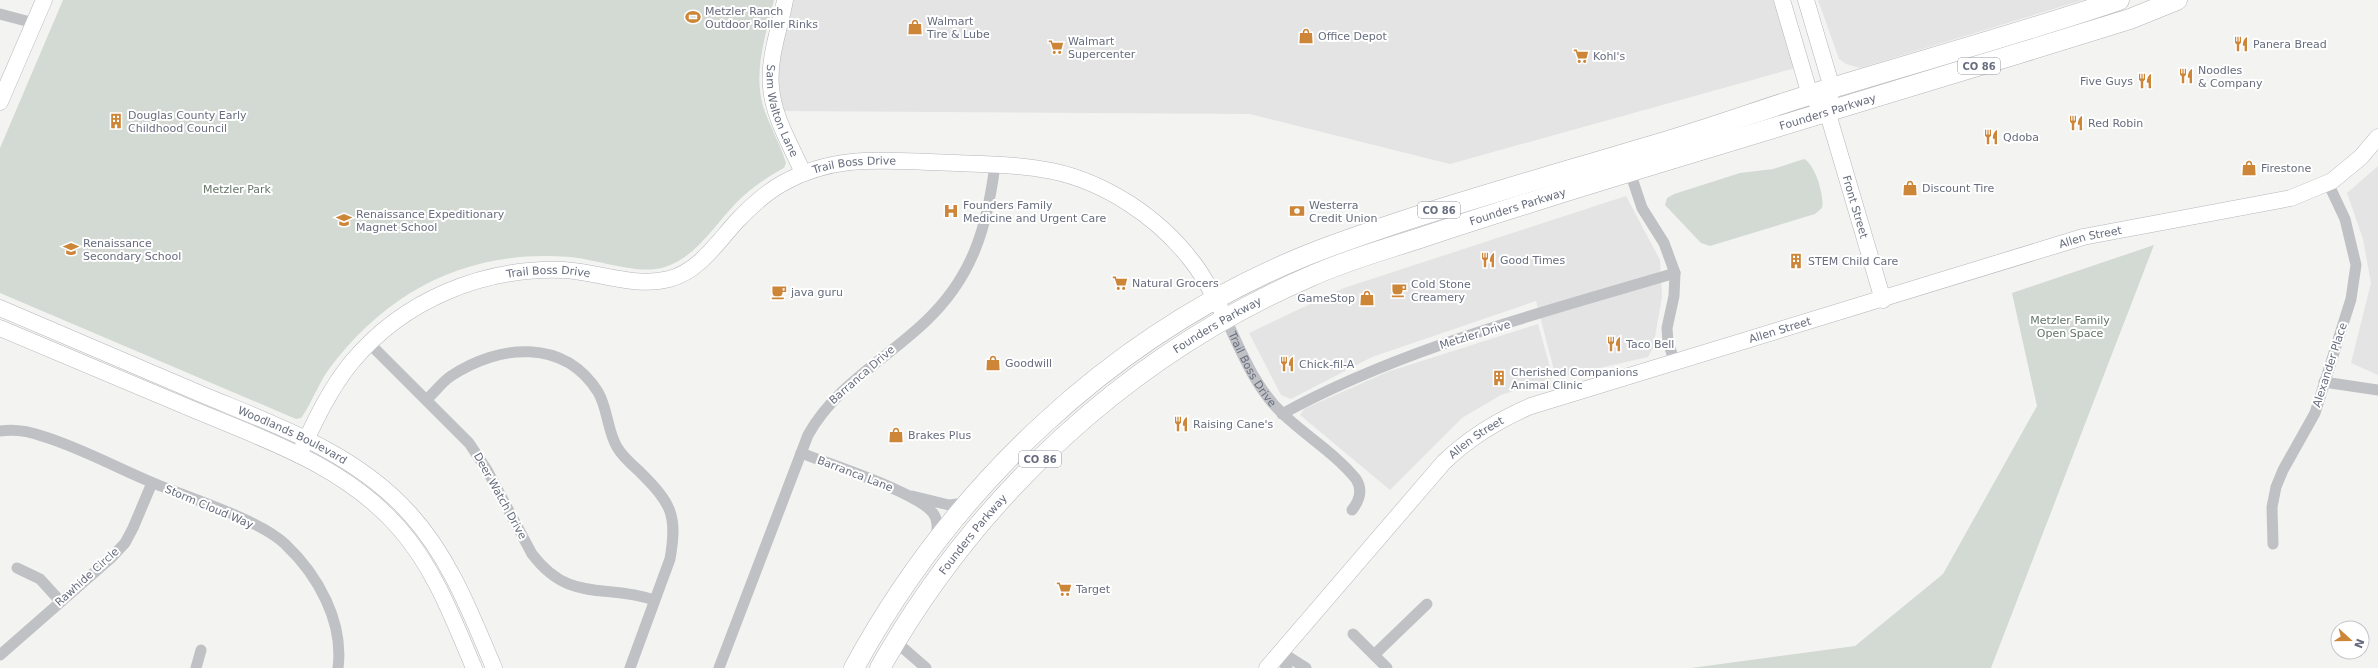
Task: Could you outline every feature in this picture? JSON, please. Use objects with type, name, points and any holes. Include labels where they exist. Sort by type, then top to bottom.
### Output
[{"type":"highway","name":"Founders Parkway","points":[[854,668],[904,584],[936,541],[966,503],[1020,446],[1076,395],[1144,344],[1216,300],[1266,273],[1345,241],[1465,201],[1669,141],[1832,88],[2049,24],[2119,0]]},
{"type":"highway","name":"Founders Parkway","points":[[880,668],[895,641],[951,558],[996,504],[1090,412],[1128,383],[1225,317],[1313,275],[1352,260],[1630,172],[1828,114],[2130,19],[2177,0]]},
{"type":"highway","points":[[895,641],[894,624],[904,584]]},
{"type":"street","points":[[0,102],[44,0]]},
{"type":"street","name":"Sam Walton Lane","points":[[785,0],[772,58],[770,87],[778,114],[803,173]]},
{"type":"street","name":"Front Street","points":[[1782,0],[1810,95],[1828,114]]},
{"type":"street","name":"Front Street","points":[[1806,0],[1832,88],[1828,114],[1883,300]]},
{"type":"street","points":[[0,14],[34,23]]},
{"type":"street","name":"Allen Street","points":[[1267,668],[1444,462],[1465,442],[1490,426],[1531,406],[1883,300],[2083,237],[2135,226],[2274,202],[2308,192],[2328,183],[2361,157],[2378,137]]},
{"type":"street","points":[[1669,141],[1643,159],[1630,172],[1642,208],[1664,243],[1674,273],[1674,296],[1667,328],[1668,342],[1675,363]]},
{"type":"street","name":"Trail Boss Drive","points":[[299,454],[335,386],[351,363],[369,343],[406,313],[429,299],[458,287],[498,276],[543,270],[586,272],[644,282],[677,277],[700,262],[754,203],[769,192],[803,173],[831,164],[861,160],[995,165],[1033,168],[1068,175],[1114,195],[1152,220],[1173,239],[1193,262],[1216,300],[1252,374],[1266,396],[1282,414],[1356,479],[1360,491],[1356,504],[1352,510]]},
{"type":"street","name":"Barranca Drive","points":[[719,668],[801,453],[816,420],[840,391],[925,322],[956,285],[969,264],[986,224],[995,165]]},
{"type":"street","name":"Alexander Place","points":[[2273,544],[2272,507],[2276,487],[2282,470],[2315,413],[2351,299],[2356,265],[2345,219],[2328,183]]},
{"type":"street","name":"Metzler Drive","points":[[1282,414],[1332,387],[1409,355],[1674,273]]},
{"type":"street","name":"Woodlands Boulevard","points":[[0,308],[306,439],[340,456],[369,476],[397,499],[419,524],[450,569],[494,668]]},
{"type":"street","name":"Woodlands Boulevard","points":[[0,328],[299,454],[348,482],[373,502],[399,528],[432,574],[474,668]]},
{"type":"street","name":"Deer Watch Drive","points":[[369,343],[427,399],[478,456],[532,554],[553,576],[581,589],[636,594],[654,600]]},
{"type":"street","points":[[427,399],[450,376],[510,352],[541,352],[567,362],[578,369],[599,394],[617,447],[663,496],[672,516],[673,543],[670,559],[630,668]]},
{"type":"street","points":[[2324,382],[2378,390]]},
{"type":"street","name":"Storm Cloud Way","points":[[0,431],[14,430],[43,436],[245,521],[284,543],[314,578],[325,598],[336,634],[338,668]]},
{"type":"street","name":"Barranca Lane","points":[[801,453],[909,495],[924,497],[949,505],[966,503]]},
{"type":"street","name":"Rawhide Circle","points":[[0,655],[112,557],[125,543],[152,483]]},
{"type":"street","name":"Barranca Lane","points":[[909,495],[927,508],[935,517],[937,528],[936,541]]},
{"type":"street","points":[[17,568],[40,579],[60,601]]},
{"type":"street","points":[[1374,655],[1427,604]]},
{"type":"street","points":[[1353,634],[1387,668]]},
{"type":"street","points":[[895,641],[926,668]]},
{"type":"street","points":[[196,668],[201,650]]},
{"type":"street","points":[[1279,654],[1287,668]]},
{"type":"street","points":[[1279,654],[1287,656],[1306,668]]},
{"type":"shaded area","points":[[787,0],[1773,0],[1795,68],[1450,164],[1250,114],[779,111],[777,51]]},
{"type":"shaded area","points":[[1818,0],[2083,0],[1860,68],[1846,64],[1839,59]]},
{"type":"shaded area","points":[[2378,166],[2378,375],[2351,363],[2371,283],[2363,239],[2347,193]]},
{"type":"shaded area","points":[[1626,196],[1660,260],[1662,297],[1653,348],[1648,357],[1556,378],[1536,301],[1372,357],[1291,399],[1281,395],[1249,333],[1344,288]]},
{"type":"shaded area","points":[[1538,324],[1553,378],[1501,395],[1462,418],[1390,490],[1300,415],[1304,409],[1387,372]]},
{"type":"green space","name":"Metzler Park","points":[[63,0],[774,0],[764,39],[759,79],[760,93],[765,113],[786,163],[784,168],[771,175],[741,198],[704,240],[686,256],[665,267],[643,270],[581,258],[533,256],[498,260],[465,268],[434,280],[405,296],[378,317],[352,341],[325,375],[301,418],[296,419],[0,293],[0,148]]},
{"type":"green space","points":[[1804,159],[1812,167],[1821,189],[1823,203],[1822,208],[1815,214],[1710,246],[1701,243],[1665,205],[1667,198],[1674,194],[1740,173],[1773,169]]},
{"type":"green space","name":"Metzler Family Open Space","points":[[2154,245],[1991,668],[1691,668],[1855,646],[1943,574],[2037,406],[2012,293]]},
{"type":"place","name":"Metzler Ranch Outdoor Roller Rinks","points":[[693,17]]},
{"type":"place","name":"Walmart Tire & Lube","points":[[915,27]]},
{"type":"place","name":"Office Depot","points":[[1306,36]]},
{"type":"place","name":"Panera Bread","points":[[2241,44]]},
{"type":"place","name":"Walmart Supercenter","points":[[1056,47]]},
{"type":"place","name":"Kohl's","points":[[1581,56]]},
{"type":"place","name":"Noodles & Company","points":[[2186,76]]},
{"type":"place","name":"Five Guys","points":[[2145,81]]},
{"type":"place","name":"Douglas County Early Childhood Council","points":[[116,121]]},
{"type":"place","name":"Red Robin","points":[[2076,123]]},
{"type":"place","name":"Qdoba","points":[[1991,137]]},
{"type":"place","name":"Firestone","points":[[2249,168]]},
{"type":"place","name":"Discount Tire","points":[[1910,188]]},
{"type":"place","name":"Founders Family Medicine and Urgent Care","points":[[951,211]]},
{"type":"place","name":"Westerra Credit Union","points":[[1297,211]]},
{"type":"place","name":"Renaissance Expeditionary Magnet School","points":[[344,220]]},
{"type":"place","name":"Renaissance Secondary School","points":[[71,249]]},
{"type":"place","name":"Good Times","points":[[1488,260]]},
{"type":"place","name":"STEM Child Care","points":[[1796,261]]},
{"type":"place","name":"Natural Grocers","points":[[1120,283]]},
{"type":"place","name":"Cold Stone Creamery","points":[[1399,290]]},
{"type":"place","name":"java guru","points":[[779,292]]},
{"type":"place","name":"GameStop","points":[[1367,298]]},
{"type":"place","name":"Taco Bell","points":[[1614,344]]},
{"type":"place","name":"Goodwill","points":[[993,363]]},
{"type":"place","name":"Chick-fil-A","points":[[1287,364]]},
{"type":"place","name":"Cherished Companions Animal Clinic","points":[[1499,378]]},
{"type":"place","name":"Raising Cane's","points":[[1181,424]]},
{"type":"place","name":"Brakes Plus","points":[[896,435]]},
{"type":"place","name":"Target","points":[[1064,589]]}]
